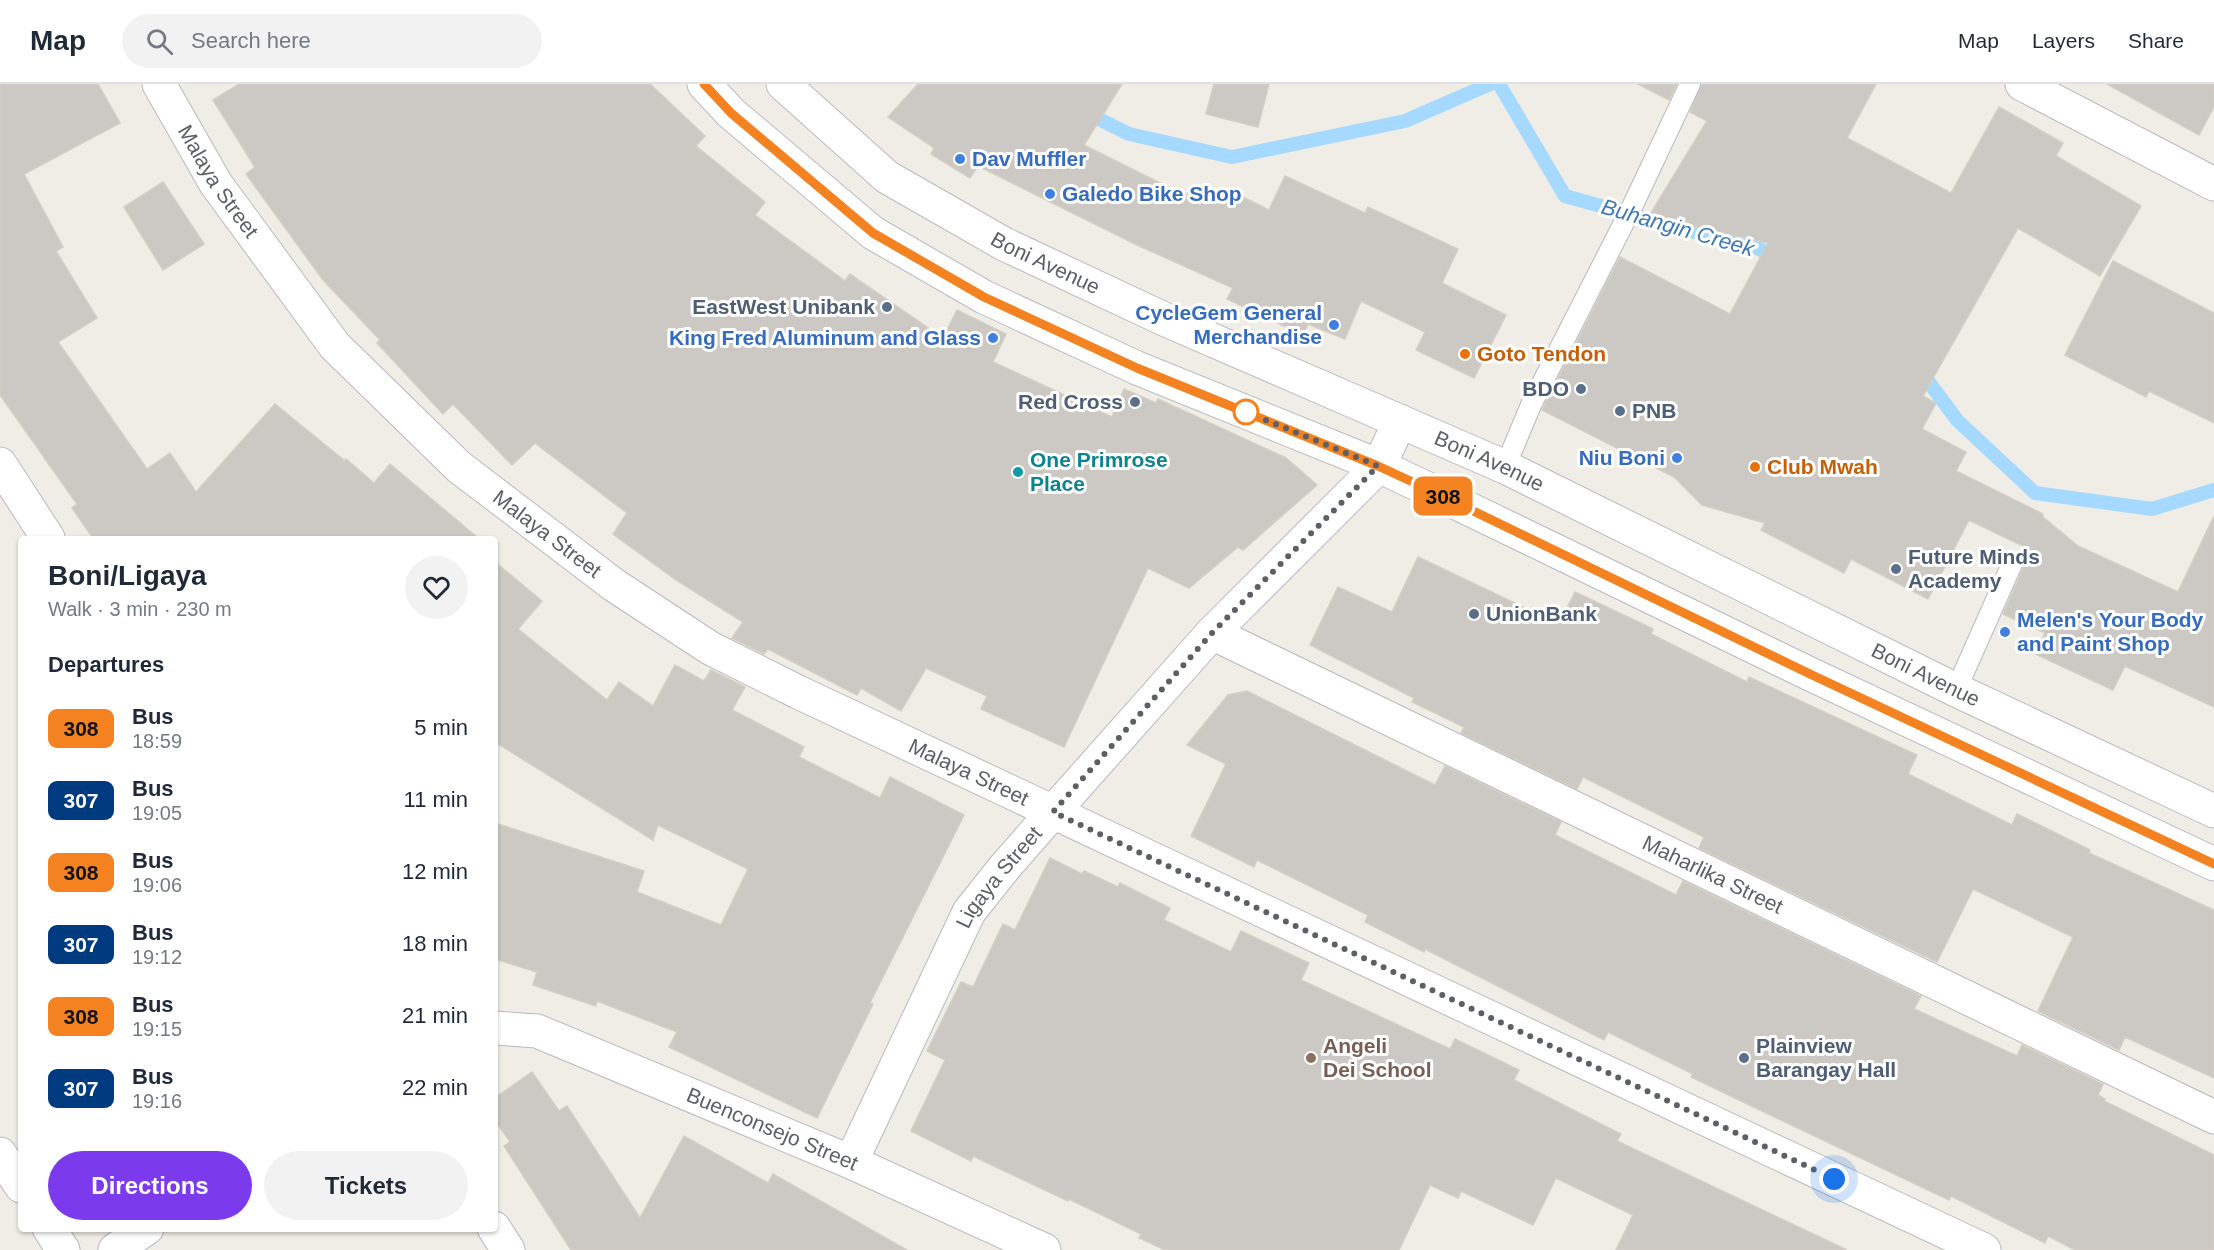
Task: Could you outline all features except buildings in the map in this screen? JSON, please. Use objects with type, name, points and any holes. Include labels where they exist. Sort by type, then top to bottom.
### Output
[{"type":"street","name":"Malaya Street","points":[[159,84],[216,184],[334,346],[459,467],[614,585],[710,648],[809,698],[1984,1250]]},
{"type":"street","points":[[704,84],[731,113],[873,233],[984,297],[1137,368],[1378,466],[1820,679],[2214,864]]},
{"type":"street","name":"Boni Avenue","points":[[783,84],[886,177],[1004,244],[1164,319],[1504,467],[1956,690],[2214,811]]},
{"type":"street","points":[[2022,84],[2214,184]]},
{"type":"street","name":"Ligaya Street","points":[[852,1162],[969,912],[1004,868],[1212,633],[1378,466],[1400,421]]},
{"type":"street","points":[[0,464],[47,536]]},
{"type":"street","name":"Maharlika Street","points":[[1212,633],[2214,1117]]},
{"type":"street","name":"Buenconsejo Street","points":[[498,1028],[537,1031],[852,1162],[1044,1250]]},
{"type":"street","points":[[0,1154],[18,1181]]},
{"type":"street","points":[[52,1232],[63,1250]]},
{"type":"street","points":[[115,1250],[141,1232]]},
{"type":"street","points":[[497,1232],[508,1250]]},
{"type":"lane","points":[[1504,467],[1531,405],[1628,216],[1690,84]]},
{"type":"lane","points":[[1956,690],[2012,564]]},
{"type":"waterway","name":"Buhangin Creek","points":[[1085,112],[1129,134],[1232,157],[1405,121],[1490,84]]},
{"type":"waterway","name":"Buhangin Creek","points":[[1499,84],[1565,196],[1690,231],[1748,243],[1780,260]]},
{"type":"waterway","name":"Buhangin Creek","points":[[1919,369],[1957,420],[2035,493],[2152,509],[2214,490]]},
{"type":"bus line","name":"308","points":[[704,84],[731,113],[873,233],[984,297],[1137,368],[1378,466],[1810,674],[2214,864]]},
{"type":"place","name":"Dav Muffler","points":[[960,159]]},
{"type":"place","name":"Galedo Bike Shop","points":[[1050,194]]},
{"type":"place","name":"EastWest Unibank","points":[[887,307]]},
{"type":"place","name":"CycleGem General Merchandise","points":[[1334,325]]},
{"type":"place","name":"King Fred Aluminum and Glass","points":[[993,338]]},
{"type":"place","name":"Goto Tendon","points":[[1465,354]]},
{"type":"place","name":"BDO","points":[[1581,389]]},
{"type":"place","name":"Red Cross","points":[[1135,402]]},
{"type":"place","name":"PNB","points":[[1620,411]]},
{"type":"place","name":"Niu Boni","points":[[1677,458]]},
{"type":"place","name":"Club Mwah","points":[[1755,467]]},
{"type":"place","name":"One Primrose Place","points":[[1018,472]]},
{"type":"place","name":"Future Minds Academy","points":[[1896,569]]},
{"type":"place","name":"UnionBank","points":[[1474,614]]},
{"type":"place","name":"Melen's Your Body and Paint Shop","points":[[2005,632]]},
{"type":"place","name":"Angeli Dei School","points":[[1311,1058]]},
{"type":"place","name":"Plainview Barangay Hall","points":[[1744,1058]]},
{"type":"route","points":[[1246,412],[1378,466],[1212,633],[1053,812],[1834,1179]]}]
